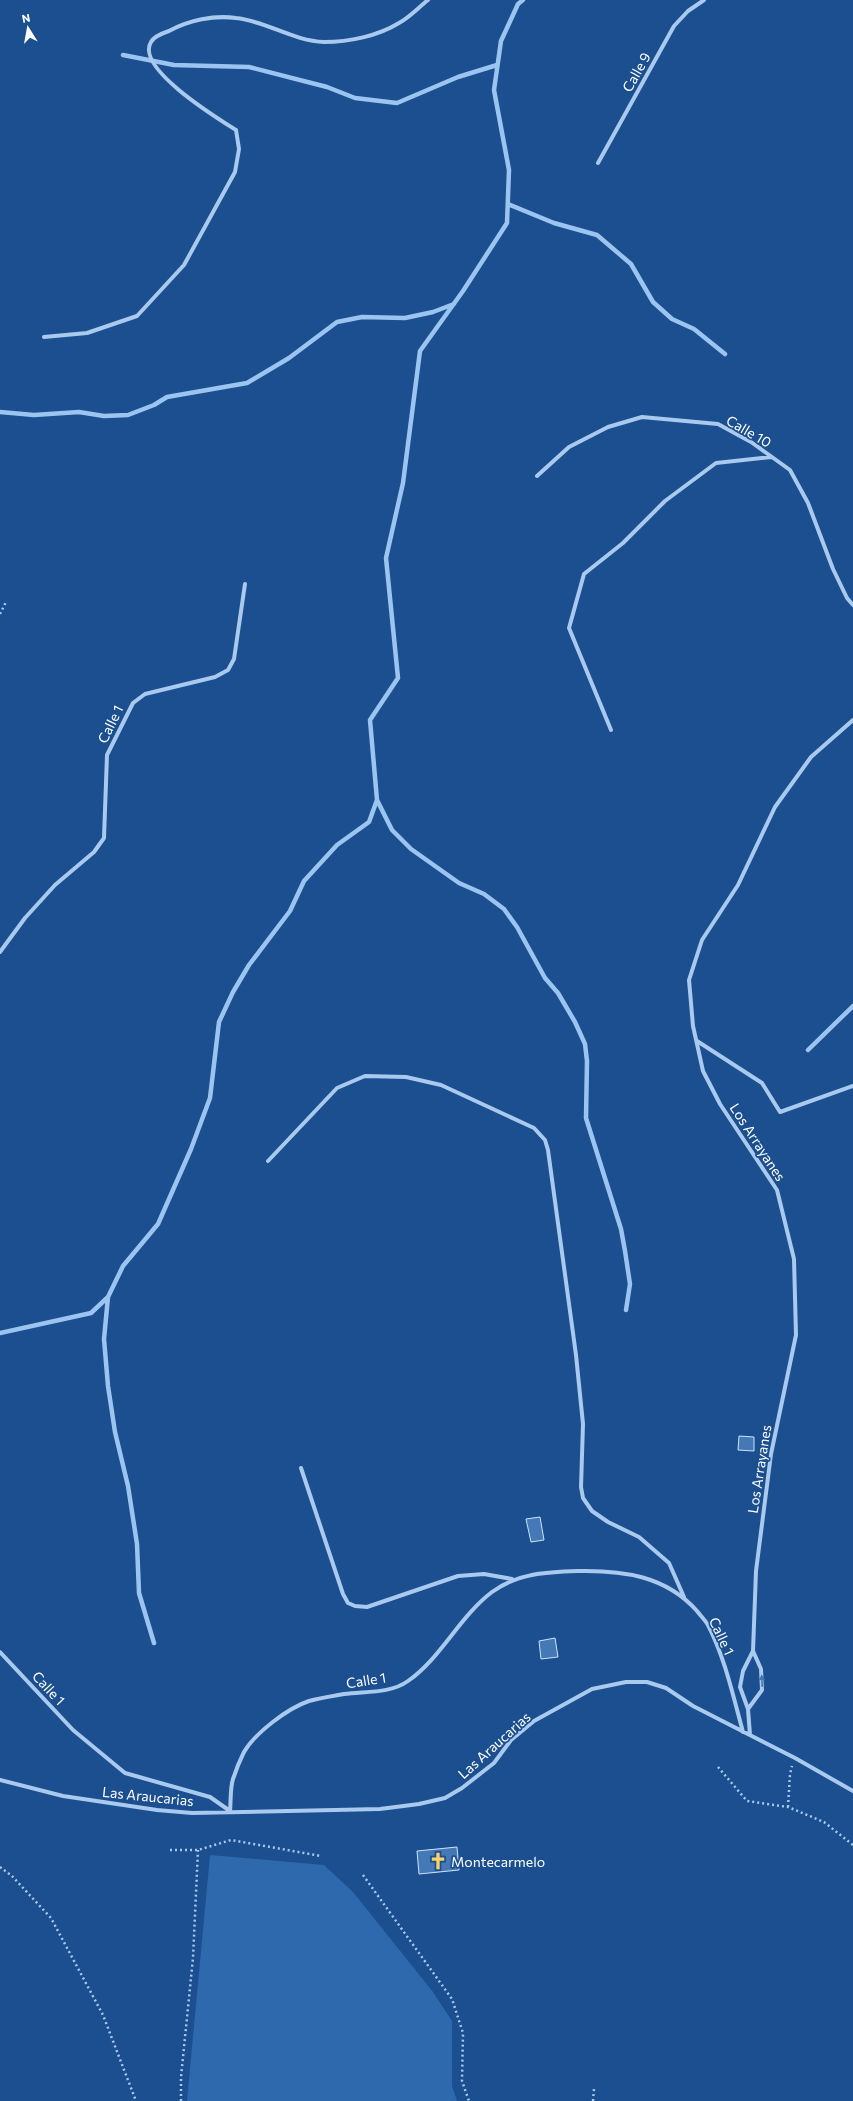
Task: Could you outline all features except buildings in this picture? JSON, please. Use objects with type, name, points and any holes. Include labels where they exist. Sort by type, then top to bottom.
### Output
[{"type":"street","points":[[44,337],[87,333],[137,316],[184,265],[235,172],[239,149],[236,130],[165,78],[153,64],[148,53],[151,42],[155,38],[174,28],[219,16],[239,18],[309,40],[324,42],[347,40],[377,34],[400,22],[428,0]]},
{"type":"street","name":"Calle 9","points":[[598,163],[674,26],[688,11],[704,0]]},
{"type":"street","name":"Calle 10","points":[[537,476],[569,447],[608,426],[642,417],[718,424],[751,442],[790,470],[808,503],[844,593],[853,605]]},
{"type":"street","points":[[611,730],[569,628],[584,574],[623,543],[665,501],[716,463],[772,457]]},
{"type":"street","name":"Calle 1","points":[[0,952],[25,918],[55,884],[94,852],[104,838],[107,755],[133,703],[146,694],[215,677],[228,670],[234,659],[245,584]]},
{"type":"street","name":"Los Arrayanes","points":[[750,1735],[748,1709],[740,1687],[743,1671],[753,1651],[756,1570],[771,1454],[796,1335],[794,1259],[777,1190],[720,1104],[703,1071],[693,1026],[689,980],[702,940],[738,885],[775,808],[811,758],[853,720]]},
{"type":"street","points":[[696,1041],[762,1083],[780,1112],[853,1086]]},
{"type":"street","points":[[268,1161],[337,1088],[365,1076],[406,1077],[441,1085],[534,1128],[545,1140],[548,1150],[576,1355],[582,1424],[583,1498],[592,1512],[608,1522],[639,1537],[669,1563],[684,1597]]},
{"type":"street","points":[[301,1468],[338,1584],[348,1603],[355,1606],[367,1607],[458,1576],[484,1574],[512,1579]]},
{"type":"street","name":"Calle 1","points":[[0,1652],[73,1730],[125,1773],[210,1797],[230,1811],[233,1780],[244,1751],[261,1732],[284,1714],[308,1701],[345,1694],[382,1691],[406,1683],[426,1666],[466,1618],[491,1593],[512,1579],[544,1572],[584,1571],[626,1573],[658,1582],[684,1597],[707,1623],[720,1653],[743,1732]]},
{"type":"street","name":"Los Arrayanes","points":[[748,1709],[762,1690],[761,1669],[753,1651]]},
{"type":"street","name":"Las Araucarias","points":[[0,1780],[63,1796],[157,1810],[192,1813],[380,1809],[419,1804],[445,1798],[462,1788],[494,1763],[511,1740],[534,1721],[592,1689],[626,1682],[647,1682],[666,1688],[693,1706],[795,1758],[853,1791]]},
{"type":"path","points":[[0,614],[6,602]]},
{"type":"path","points":[[788,1807],[790,1774],[795,1758]]},
{"type":"path","points":[[718,1768],[748,1801],[788,1807],[824,1822],[853,1845]]},
{"type":"path","points":[[170,1850],[198,1850],[231,1840],[321,1856]]},
{"type":"path","points":[[181,2101],[181,2077],[193,1958],[198,1850]]},
{"type":"path","points":[[0,1867],[12,1876],[51,1918],[103,2015],[136,2101]]},
{"type":"path","points":[[363,1875],[452,1999],[463,2033],[462,2081],[469,2101]]},
{"type":"path","points":[[593,2101],[594,2089]]},
{"type":"shaded area","points":[[210,1855],[324,1865],[353,1892],[433,1992],[452,2021],[452,2086],[457,2101],[187,2101]]},
{"type":"waterway","points":[[154,1643],[139,1593],[137,1544],[128,1486],[115,1432],[108,1386],[104,1339],[108,1297],[123,1266],[158,1224],[191,1149],[210,1098],[219,1022],[233,992],[249,965],[290,911],[304,881],[337,845],[369,822],[377,800],[370,720],[398,678],[386,558],[403,483],[420,351],[463,291],[507,223],[509,170],[494,90],[501,41],[518,4],[523,0]]},
{"type":"waterway","points":[[123,55],[174,65],[249,67],[327,87],[355,98],[397,103],[458,77],[497,65]]},
{"type":"waterway","points":[[508,204],[554,223],[597,235],[631,264],[653,302],[672,319],[694,329],[725,354]]},
{"type":"waterway","points":[[0,412],[34,415],[79,412],[104,416],[128,415],[154,405],[167,397],[247,383],[289,358],[337,322],[362,317],[405,318],[433,312],[454,304]]},
{"type":"waterway","points":[[377,800],[392,830],[411,849],[459,883],[484,894],[504,909],[517,927],[545,978],[558,993],[575,1022],[585,1044],[587,1061],[586,1118],[621,1229],[625,1251],[630,1284],[626,1310]]},
{"type":"waterway","points":[[808,1050],[853,1006]]},
{"type":"waterway","points":[[0,1333],[91,1313],[108,1297]]},
{"type":"place","name":"Montecarmelo","points":[[438,1861]]}]
